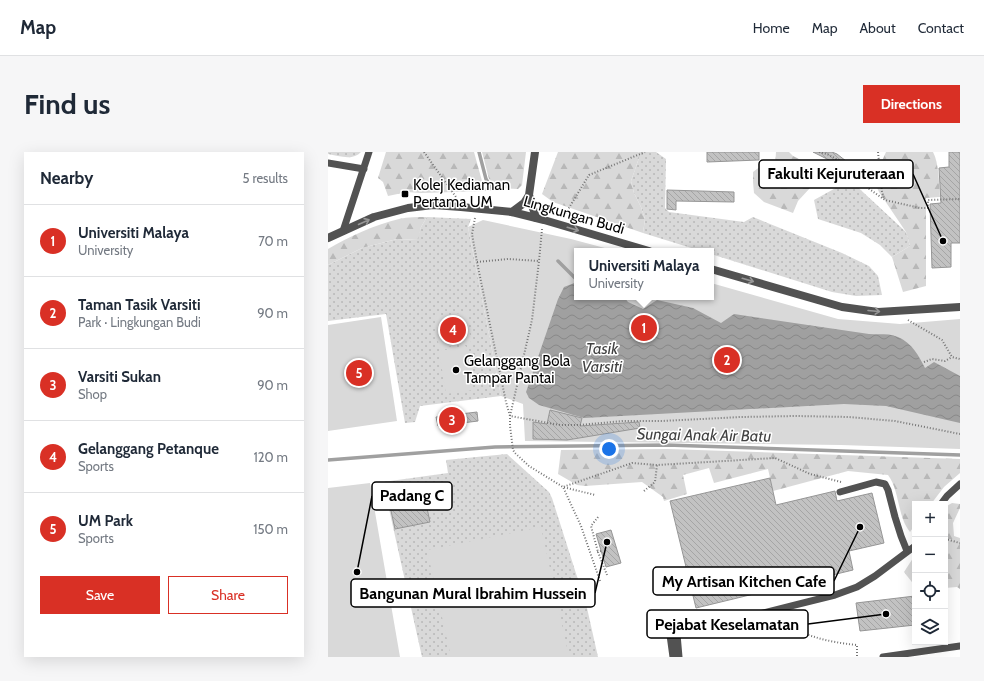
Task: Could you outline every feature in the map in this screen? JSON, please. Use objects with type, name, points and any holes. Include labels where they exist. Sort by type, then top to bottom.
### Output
[{"type":"street","points":[[512,212],[524,204],[529,195],[535,152]]},
{"type":"street","points":[[529,195],[540,219]]},
{"type":"street","name":"Lingkungan Budi","points":[[328,238],[374,217],[408,208],[433,205],[512,212],[639,248]]},
{"type":"street","points":[[714,270],[842,307],[878,312],[960,307]]},
{"type":"lane","points":[[343,231],[369,152]]},
{"type":"lane","points":[[328,162],[364,169]]},
{"type":"lane","points":[[840,492],[876,482],[882,483],[886,486],[907,552]]},
{"type":"lane","points":[[943,501],[960,484]]},
{"type":"lane","points":[[674,634],[835,595],[857,587],[875,576],[912,548]]},
{"type":"lane","points":[[673,657],[674,634]]},
{"type":"lane","points":[[674,634],[679,657]]},
{"type":"lane","points":[[883,657],[960,646]]},
{"type":"path","points":[[424,152],[458,200],[461,207]]},
{"type":"path","points":[[564,216],[589,175],[645,152]]},
{"type":"path","points":[[819,152],[827,154],[844,164],[865,186],[885,200],[920,208],[928,208],[928,200],[960,199]]},
{"type":"path","points":[[878,152],[882,192],[885,200]]},
{"type":"path","points":[[476,209],[472,234],[510,416]]},
{"type":"path","points":[[540,219],[539,262],[532,320],[510,416],[513,450],[529,466],[563,488],[595,495]]},
{"type":"path","points":[[477,262],[508,259],[539,262]]},
{"type":"path","points":[[894,311],[924,331],[942,340],[952,357]]},
{"type":"path","points":[[924,362],[932,359],[945,361],[952,357],[960,359]]},
{"type":"path","points":[[510,416],[560,424],[579,425],[623,421],[787,416],[849,417],[896,421],[960,434]]},
{"type":"path","points":[[563,488],[632,463],[657,465],[775,458],[810,474],[860,486]]},
{"type":"path","points":[[644,491],[655,482],[657,465]]},
{"type":"path","points":[[563,488],[581,526],[600,580]]},
{"type":"path","points":[[598,517],[591,526],[607,575]]},
{"type":"path","points":[[948,540],[960,543]]},
{"type":"path","points":[[773,610],[778,622],[806,635],[838,643],[857,644],[857,657]]},
{"type":"green space","points":[[328,152],[361,152],[358,155],[346,157],[328,154]]},
{"type":"green space","points":[[386,152],[474,152],[482,181],[487,191],[407,192],[388,196],[383,182],[378,178]]},
{"type":"green space","points":[[482,152],[526,152],[522,185],[518,189],[497,188],[489,179]]},
{"type":"green space","points":[[558,152],[638,152],[640,155],[631,181],[634,193],[645,219],[643,233],[553,202],[542,194]]},
{"type":"green space","points":[[638,152],[656,152],[666,159],[665,208],[669,212],[744,222],[753,217],[842,253],[869,266],[878,276],[882,295],[856,296],[832,292],[714,255],[714,248],[691,248],[643,233],[645,219],[634,193],[631,181],[640,155]]},
{"type":"green space","points":[[776,152],[789,152],[793,156],[809,164],[828,163],[836,171],[822,178],[810,188],[798,201],[793,213],[764,202],[754,193],[753,172],[761,166],[775,166]]},
{"type":"green space","points":[[886,152],[933,152],[938,174],[940,197],[926,198],[926,286],[903,292],[892,257],[910,246],[906,232],[879,192],[869,171],[882,161]]},
{"type":"green space","points":[[850,180],[906,232],[910,246],[892,257],[880,245],[861,233],[818,219],[814,200]]},
{"type":"green space","points":[[409,217],[427,217],[421,227],[418,240],[397,239],[362,248],[328,265],[328,249],[354,235],[380,224],[399,219]]},
{"type":"green space","points":[[427,217],[471,219],[468,227],[501,396],[420,406],[415,422],[405,423],[386,314],[328,321],[328,265],[362,248],[397,239],[417,240],[421,227]]},
{"type":"green space","points":[[483,220],[571,239],[605,248],[574,248],[574,300],[714,300],[714,284],[838,319],[900,324],[960,319],[960,449],[841,445],[525,441],[523,404],[501,396],[468,227]]},
{"type":"green space","points":[[467,312],[471,343],[439,348],[435,317]]},
{"type":"green space","points":[[381,317],[397,421],[328,431],[328,325]]},
{"type":"green space","name":"Gelanggang Bola Tampar Pantai","points":[[466,346],[473,390],[446,394],[439,351]]},
{"type":"green space","points":[[668,449],[960,459],[960,473],[944,487],[933,501],[912,501],[912,529],[910,532],[903,519],[895,488],[888,475],[848,471],[773,491],[768,469],[714,483],[709,468],[683,475],[687,494],[664,501],[663,497],[642,482],[585,486],[577,485],[558,474],[561,450]]},
{"type":"green space","points":[[507,454],[549,492],[552,498],[587,608],[598,657],[422,657],[383,482],[448,473],[446,460]]},
{"type":"green space","points":[[370,483],[400,657],[328,657],[328,488]]},
{"type":"green space","points":[[952,503],[960,504],[960,508],[953,523],[954,536],[960,538],[960,589],[957,587],[948,588],[948,505]]},
{"type":"green space","points":[[541,527],[569,657],[451,657],[427,550]]},
{"type":"green space","points":[[912,560],[912,582],[904,572]]},
{"type":"water","name":"Tasik Varsiti","points":[[574,283],[574,300],[626,300],[643,309],[657,300],[693,308],[721,323],[734,314],[898,337],[911,346],[918,354],[925,368],[934,362],[960,376],[960,423],[886,406],[844,404],[584,418],[539,405],[529,398],[526,392],[558,299],[564,287]]},
{"type":"building","points":[[707,152],[759,152],[759,160],[707,162]]},
{"type":"building","points":[[813,152],[832,152],[837,154],[855,168],[853,172]]},
{"type":"building","points":[[949,152],[960,152],[960,243],[951,243],[951,267],[932,268],[930,204],[941,203],[939,168],[949,167]]},
{"type":"building","points":[[667,190],[734,192],[734,202],[676,201],[676,210],[667,209]]},
{"type":"building","points":[[550,410],[582,418],[580,426],[639,422],[640,428],[567,440],[533,439],[533,422],[547,424]]},
{"type":"building","points":[[477,412],[478,421],[438,426],[436,417]]},
{"type":"building","points":[[770,478],[776,505],[835,491],[837,501],[872,493],[884,543],[849,551],[853,570],[696,608],[670,501]]},
{"type":"building","points":[[423,490],[430,522],[395,529],[388,497]]},
{"type":"building","points":[[611,530],[621,563],[606,567],[596,534]]},
{"type":"building","points":[[912,596],[912,625],[860,631],[856,603]]},
{"type":"waterway","points":[[479,152],[486,179],[492,189]]},
{"type":"waterway","points":[[558,261],[574,277]]},
{"type":"waterway","name":"Sungai Anak Air Batu","points":[[328,460],[495,447],[667,445],[960,455]]},
{"type":"place","name":"Kolej Kediaman Pertama UM","points":[[405,194]]},
{"type":"place","name":"Fakulti Kejuruteraan","points":[[943,241]]},
{"type":"place","name":"Universiti Malaya","points":[[644,328]]},
{"type":"place","name":"Gelanggang Petanque","points":[[453,330]]},
{"type":"place","name":"Taman Tasik Varsiti","points":[[727,360]]},
{"type":"place","name":"Gelanggang Bola Tampar Pantai","points":[[456,370]]},
{"type":"place","name":"UM Park","points":[[359,373]]},
{"type":"place","name":"Varsiti Sukan","points":[[452,420]]},
{"type":"place","name":"My Artisan Kitchen Cafe","points":[[860,527]]},
{"type":"place","name":"Bangunan Mural Ibrahim Hussein","points":[[607,542]]},
{"type":"place","name":"Padang C","points":[[357,572]]},
{"type":"place","name":"Pejabat Keselamatan","points":[[886,614]]}]
